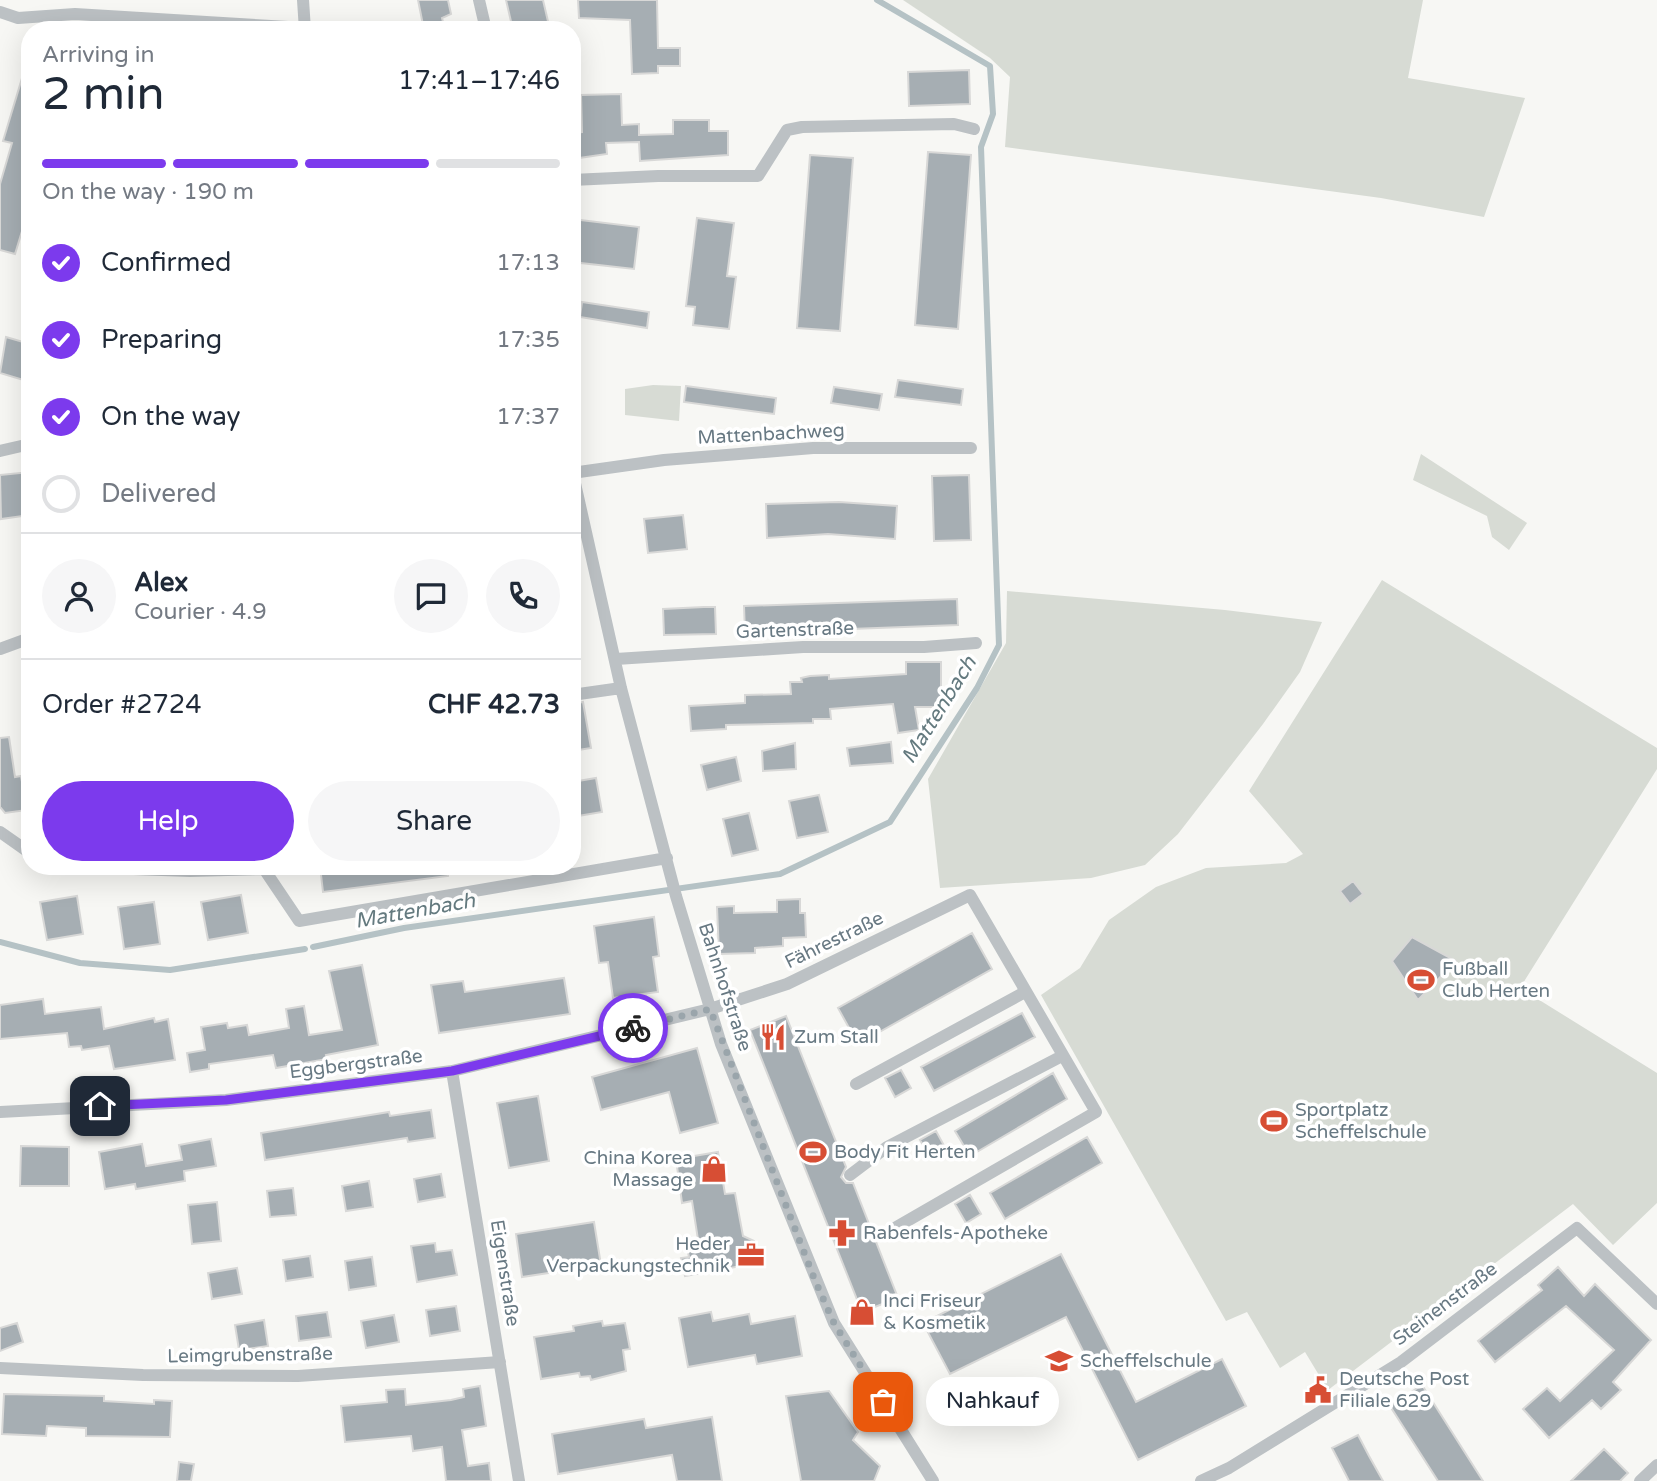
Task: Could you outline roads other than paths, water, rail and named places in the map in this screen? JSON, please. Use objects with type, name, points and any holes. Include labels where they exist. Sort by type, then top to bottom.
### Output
[{"type":"street","points":[[303,0],[304,21]]},
{"type":"street","points":[[479,0],[484,21]]},
{"type":"street","points":[[0,12],[18,18],[75,14],[182,21]]},
{"type":"street","points":[[581,180],[758,176],[787,130],[802,127],[954,124],[974,129]]},
{"type":"street","points":[[0,452],[21,446]]},
{"type":"street","name":"Mattenbachweg","points":[[581,471],[664,460],[813,448],[971,448]]},
{"type":"street","name":"Bahnhofstraße","points":[[581,510],[621,688],[676,896],[730,1067],[834,1323],[933,1481]]},
{"type":"street","points":[[0,649],[21,641]]},
{"type":"street","name":"Gartenstraße","points":[[616,659],[803,647],[924,647],[976,643]]},
{"type":"street","points":[[581,694],[621,688]]},
{"type":"street","points":[[0,832],[21,847]]},
{"type":"street","points":[[581,873],[667,858]]},
{"type":"street","points":[[268,875],[299,921],[568,875]]},
{"type":"street","name":"Fährestraße","points":[[710,1009],[787,984],[970,895],[1025,992]]},
{"type":"street","points":[[856,1084],[1025,992],[1096,1112],[881,1236]]},
{"type":"street","name":"Eggbergstraße","points":[[0,1112],[226,1100],[452,1071],[710,1009]]},
{"type":"street","points":[[850,1175],[887,1147],[1062,1056]]},
{"type":"street","name":"Eigenstraße","points":[[452,1071],[519,1481]]},
{"type":"street","name":"Steinenstraße","points":[[1201,1481],[1229,1468],[1401,1362],[1577,1228],[1657,1304]]},
{"type":"street","name":"Leimgrubenstraße","points":[[0,1368],[143,1375],[298,1376],[500,1362]]},
{"type":"street","points":[[1640,1481],[1657,1465]]},
{"type":"waterway","name":"Mattenbach","points":[[313,947],[404,928],[780,874],[890,822],[977,688],[999,645],[981,147],[993,114],[990,66],[877,0]]},
{"type":"waterway","name":"Mattenbach","points":[[0,942],[80,963],[170,970],[305,949]]},
{"type":"place","name":"Fußball Club Herten","points":[[1421,980]]},
{"type":"place","name":"Zum Stall","points":[[773,1037]]},
{"type":"place","name":"Sportplatz Scheffelschule","points":[[1274,1121]]},
{"type":"place","name":"Body Fit Herten","points":[[813,1152]]},
{"type":"place","name":"China Korea Massage","points":[[714,1169]]},
{"type":"place","name":"Rabenfels-Apotheke","points":[[842,1233]]},
{"type":"place","name":"Heder Verpackungstechnik","points":[[751,1255]]},
{"type":"place","name":"Inci Friseur & Kosmetik","points":[[862,1312]]},
{"type":"place","name":"Scheffelschule","points":[[1059,1361]]},
{"type":"place","name":"Deutsche Post Filiale 629","points":[[1318,1390]]},
{"type":"place","name":"Nahkauf","points":[[883,1402]]}]
